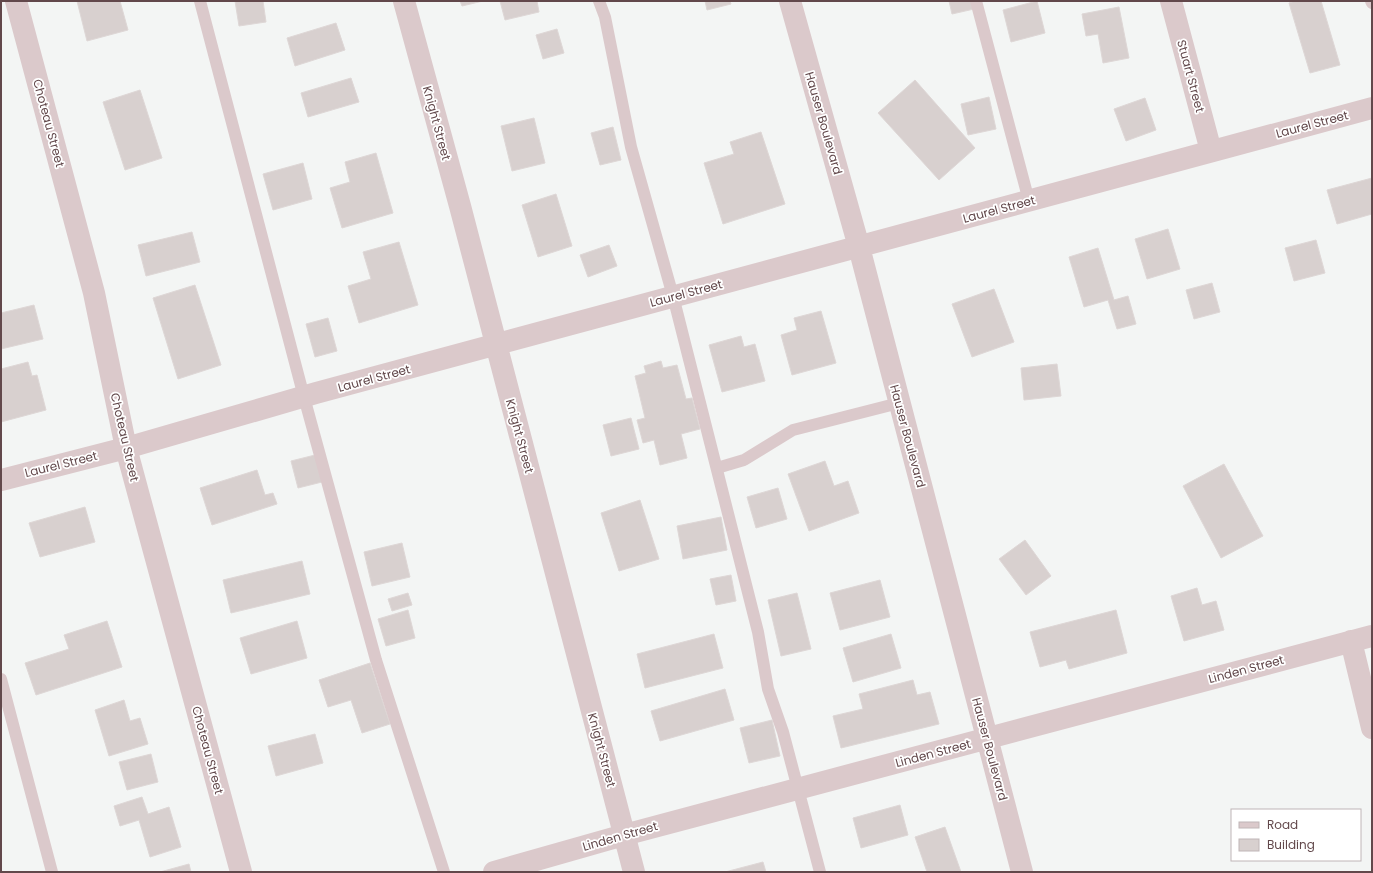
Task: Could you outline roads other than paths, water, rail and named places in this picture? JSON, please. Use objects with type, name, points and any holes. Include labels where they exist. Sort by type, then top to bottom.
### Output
[{"type":"street","name":"Choteau Street","points":[[16,1],[94,293],[126,448],[242,872]]},
{"type":"street","name":"Knight Street","points":[[404,1],[496,344],[634,872]]},
{"type":"street","name":"Hauser Boulevard","points":[[790,1],[859,247],[1022,872]]},
{"type":"street","name":"Stuart Street","points":[[1171,1],[1211,151]]},
{"type":"street","name":"Laurel Street","points":[[1,480],[126,448],[496,344],[1372,108]]},
{"type":"street","name":"Linden Street","points":[[494,872],[624,835],[1372,636]]},
{"type":"street","points":[[1351,641],[1372,728]]},
{"type":"lane","points":[[200,1],[304,397],[376,660],[444,872]]},
{"type":"lane","points":[[599,1],[604,17],[631,148],[673,296],[717,468],[758,632],[768,689],[783,732],[820,872]]},
{"type":"lane","points":[[976,1],[1029,201]]},
{"type":"lane","points":[[717,468],[744,460],[793,430],[899,403]]},
{"type":"lane","points":[[1,679],[52,872]]}]
